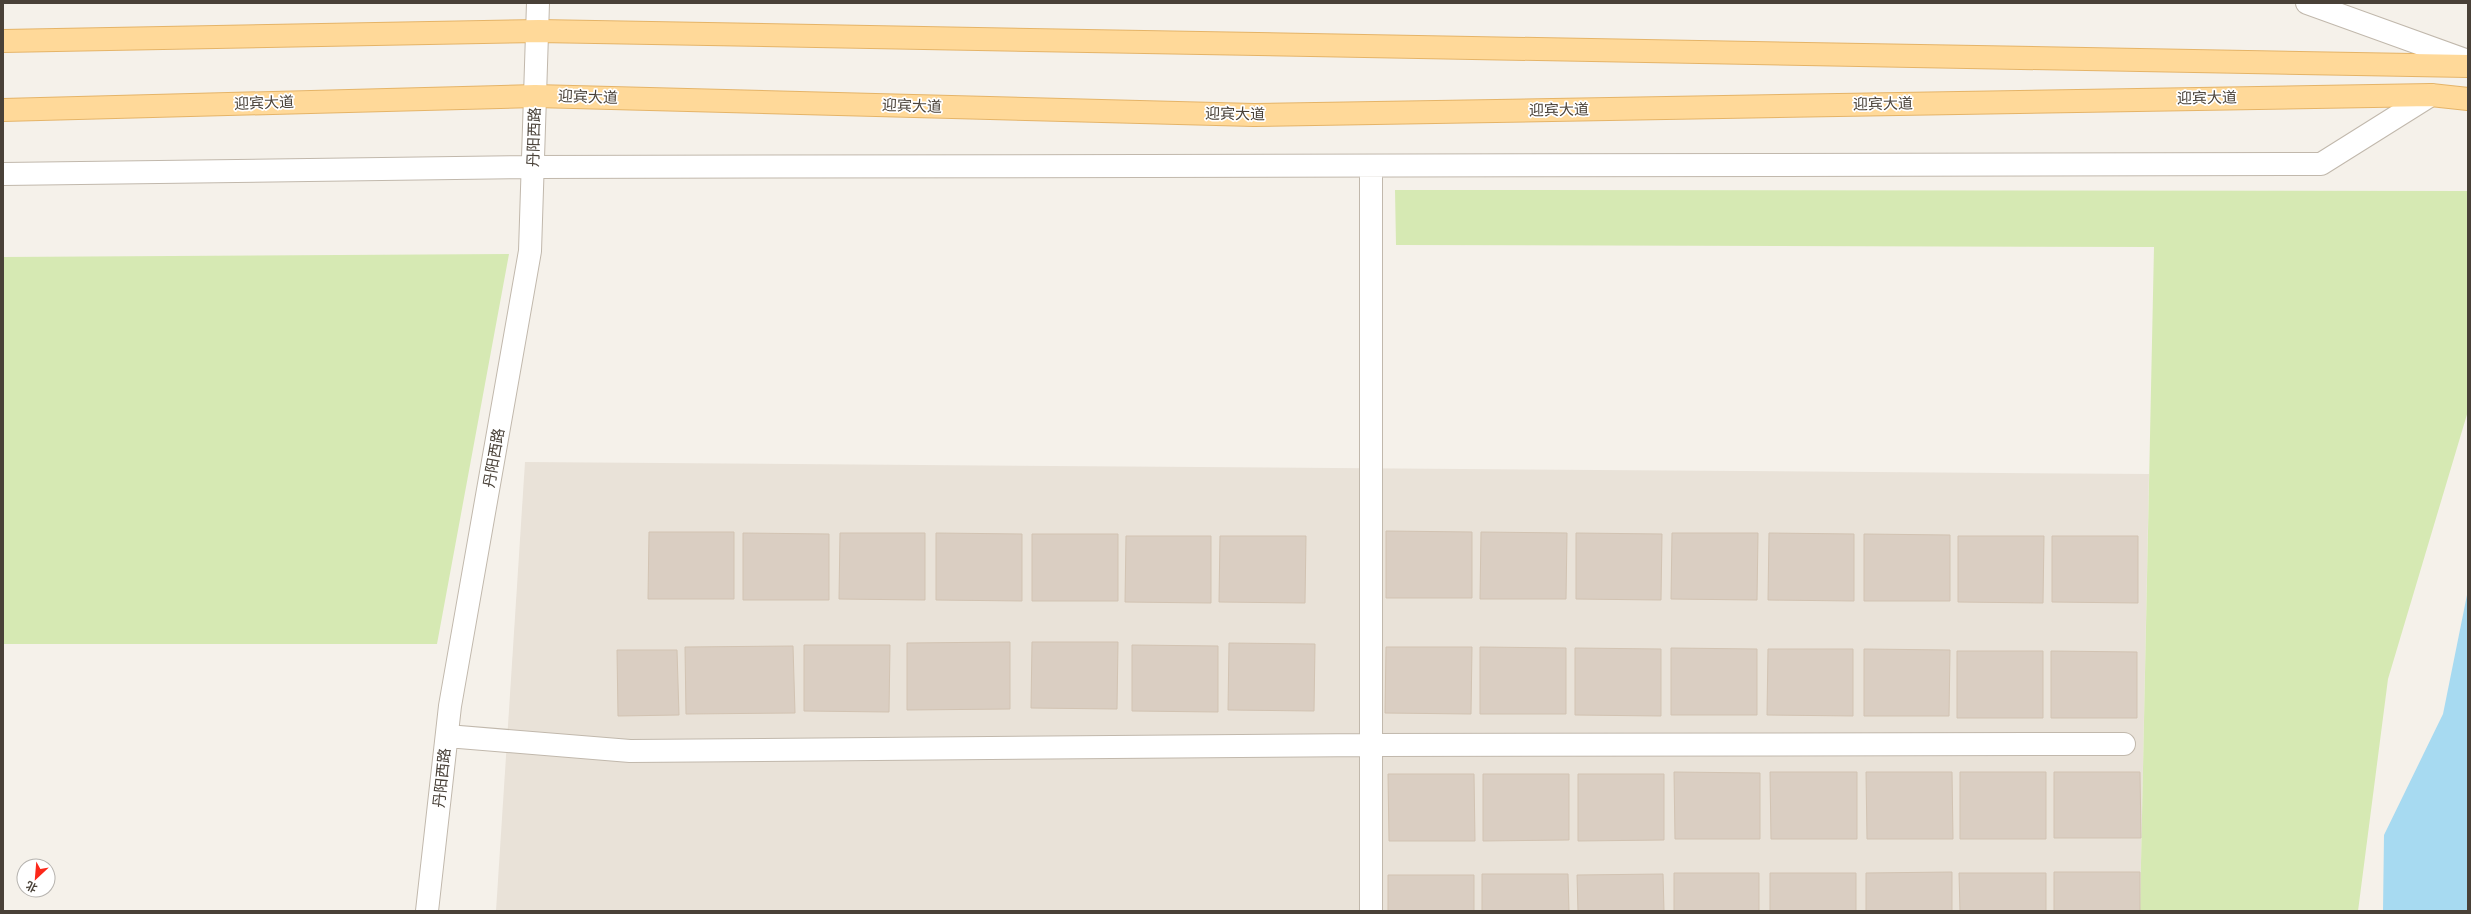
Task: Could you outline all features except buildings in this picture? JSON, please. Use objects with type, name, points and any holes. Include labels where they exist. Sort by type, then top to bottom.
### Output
[{"type":"main road","points":[[3,41],[539,31],[2468,66]]},
{"type":"main road","name":"迎宾大道","points":[[3,110],[535,96],[1254,115],[2431,94],[2468,99]]},
{"type":"street","name":"丹阳西路","points":[[427,911],[447,736],[530,251],[535,96],[539,31],[538,3]]},
{"type":"street","points":[[2307,3],[2468,61]]},
{"type":"street","points":[[3,174],[533,167],[2321,164],[2431,94]]},
{"type":"street","points":[[1371,166],[1371,911]]},
{"type":"street","points":[[447,736],[630,751],[1371,745],[2124,744]]},
{"type":"shaded area","points":[[525,462],[2149,474],[2140,911],[496,911]]},
{"type":"green space","points":[[1395,190],[2468,191],[2468,411],[2388,679],[2358,911],[2140,911],[2154,247],[1396,245]]},
{"type":"green space","points":[[509,254],[437,644],[3,644],[3,257]]},
{"type":"water","points":[[2468,590],[2468,911],[2383,911],[2384,835],[2443,714]]}]
